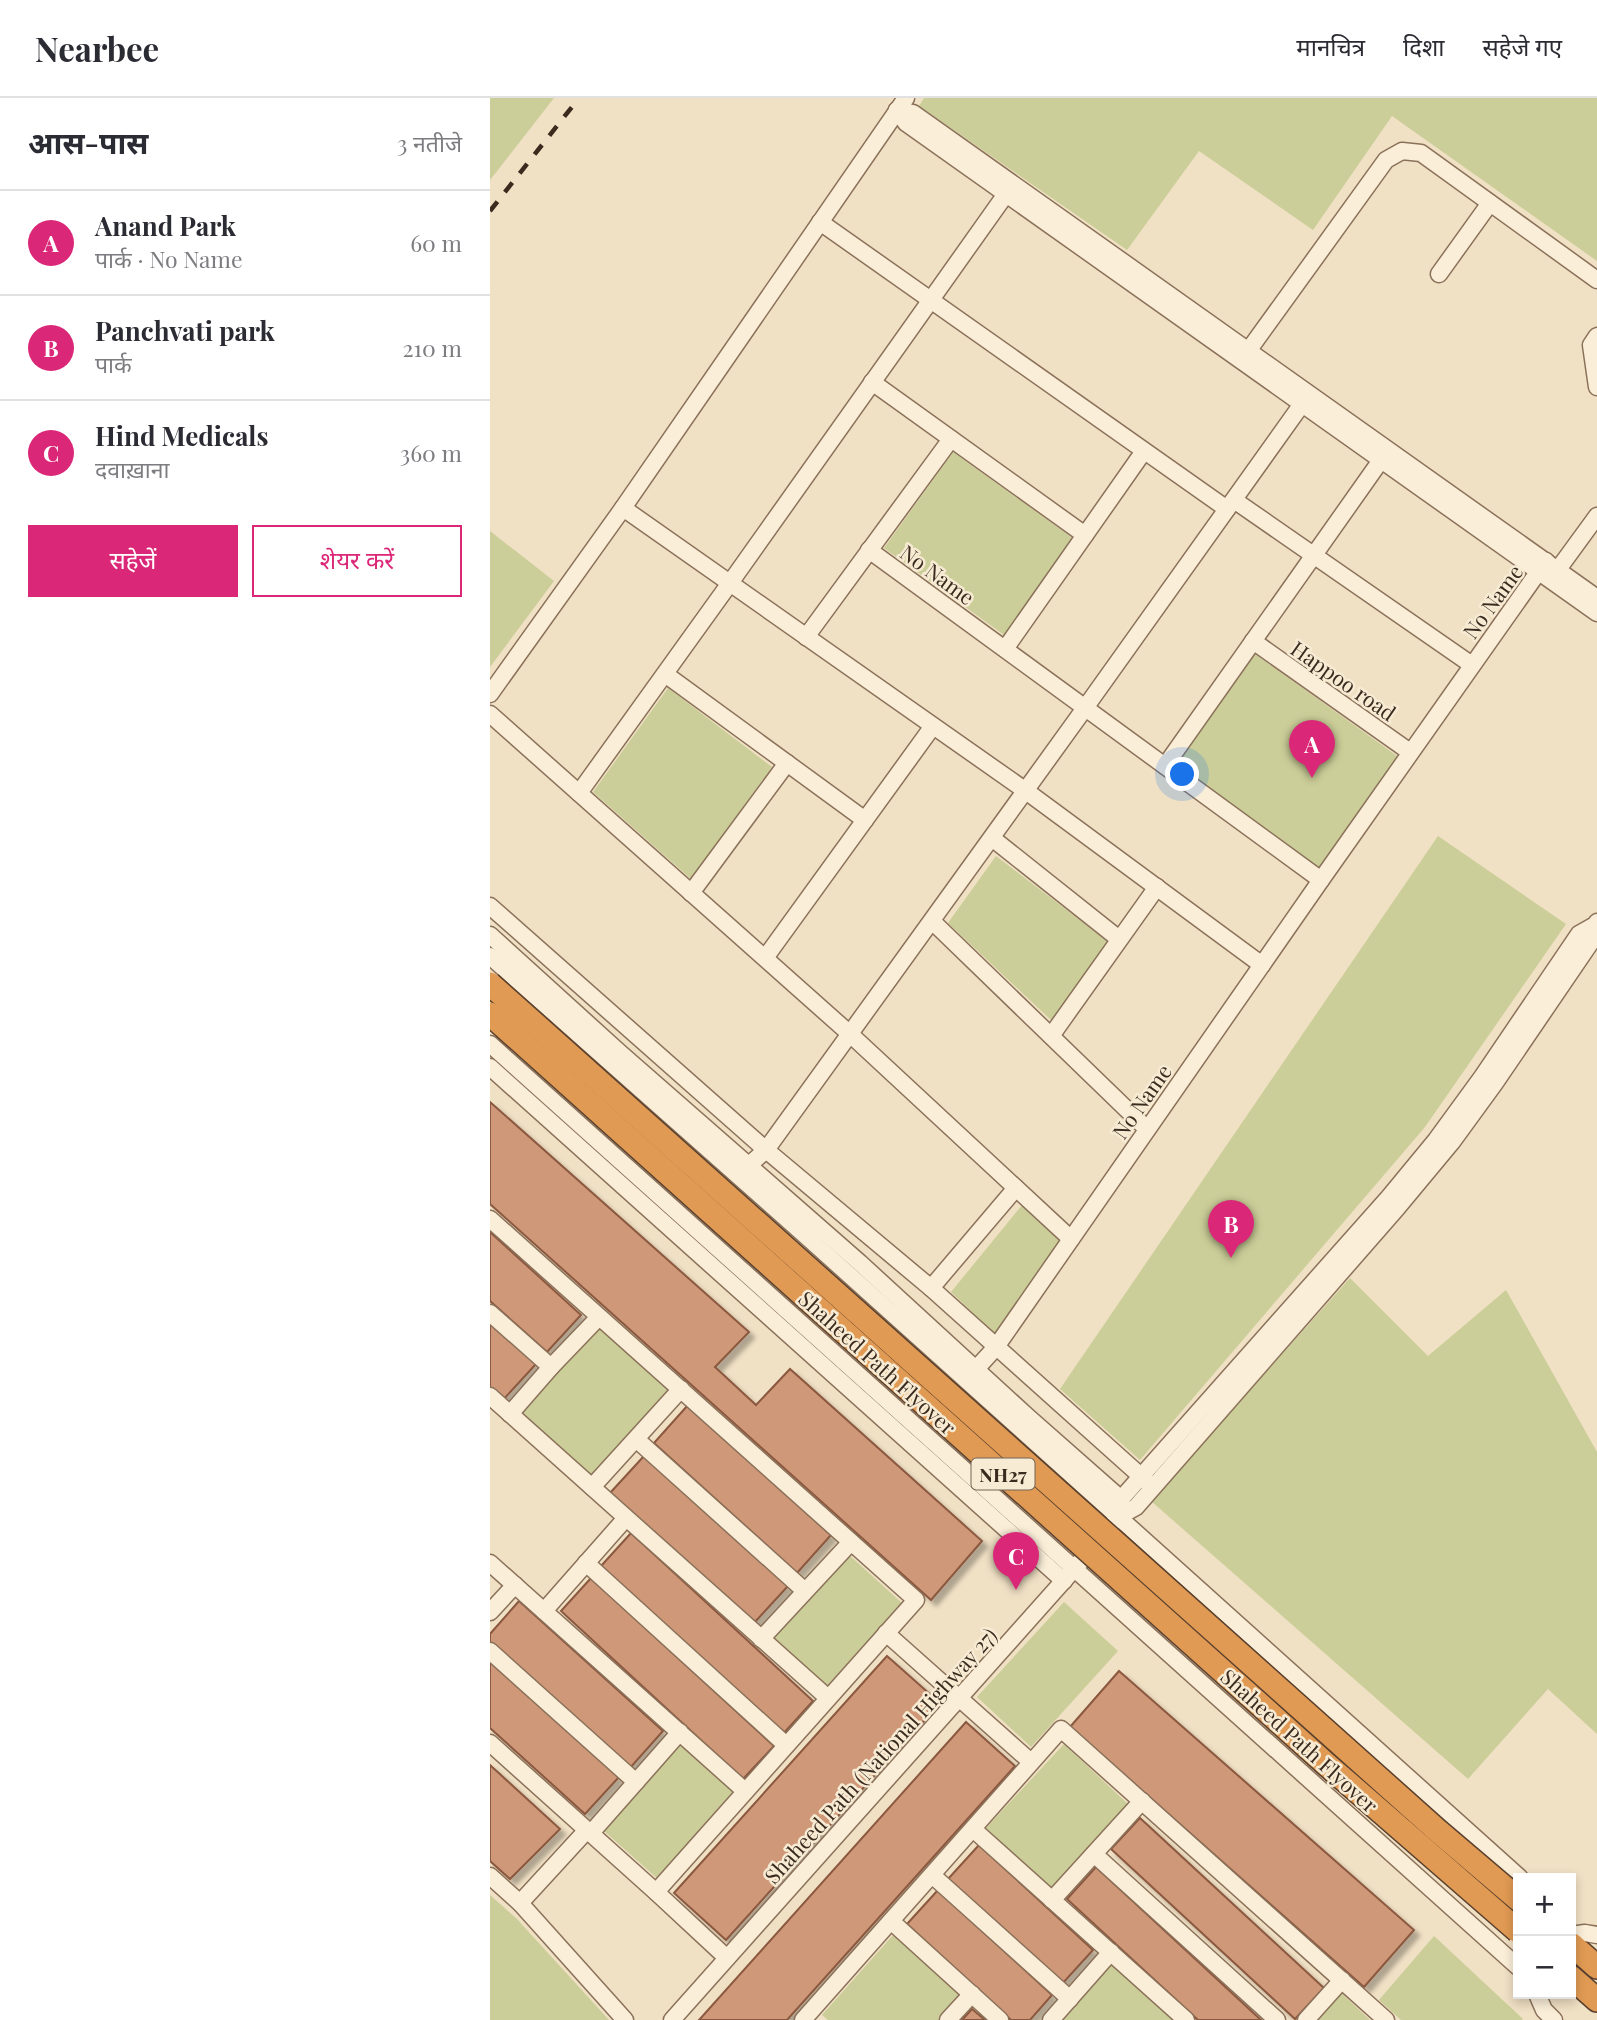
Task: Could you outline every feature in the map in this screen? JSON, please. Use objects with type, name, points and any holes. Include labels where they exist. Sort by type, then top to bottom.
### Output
[{"type":"highway","name":"Shaheed Path Flyover","points":[[490,984],[1513,1895]]},
{"type":"highway","name":"Shaheed Path Flyover","points":[[490,1014],[1326,1764],[1513,1927]]},
{"type":"highway","points":[[1578,1934],[1597,1967]]},
{"type":"highway","points":[[1576,1981],[1597,2000]]},
{"type":"street","points":[[902,104],[906,123],[1548,570],[1597,612]]},
{"type":"street","points":[[490,694],[624,508],[902,104]]},
{"type":"street","points":[[902,104],[1244,356],[1302,404],[1385,455]]},
{"type":"street","points":[[1244,356],[1387,160],[1402,151],[1421,153],[1597,279]]},
{"type":"street","points":[[579,793],[1006,194]]},
{"type":"street","points":[[1439,274],[1490,203]]},
{"type":"street","name":"No Name","points":[[820,222],[1144,451],[1314,555],[1472,665]]},
{"type":"street","points":[[1597,336],[1591,345],[1597,387]]},
{"type":"street","points":[[872,382],[1085,535]]},
{"type":"street","points":[[749,1166],[766,1150],[1302,404]]},
{"type":"street","points":[[806,637],[951,439]]},
{"type":"street","points":[[1005,649],[1144,451]]},
{"type":"street","points":[[1166,766],[1385,455]]},
{"type":"street","points":[[624,508],[1026,791],[1262,965]]},
{"type":"street","name":"No Name","points":[[976,1369],[996,1347],[1472,665],[1548,570],[1597,516]]},
{"type":"street","name":"No Name","points":[[869,550],[1321,880]]},
{"type":"street","points":[[1548,570],[1597,598]]},
{"type":"street","name":"Happoo road","points":[[1253,641],[1410,752]]},
{"type":"street","points":[[665,674],[864,820]]},
{"type":"street","points":[[490,714],[850,1034],[1071,1239]]},
{"type":"street","points":[[765,958],[933,726]]},
{"type":"street","points":[[691,892],[787,764]]},
{"type":"street","points":[[992,838],[1119,940]]},
{"type":"street","points":[[1051,1036],[1157,887]]},
{"type":"street","points":[[490,906],[766,1150],[931,1288],[1147,1482]]},
{"type":"street","points":[[932,920],[1147,1129]]},
{"type":"street","points":[[1118,1517],[1121,1499],[1147,1482],[1390,1198],[1482,1077],[1580,934],[1596,923]]},
{"type":"street","points":[[490,935],[1121,1499]]},
{"type":"street","points":[[490,956],[1514,1873]]},
{"type":"street","points":[[490,1044],[766,1290],[1070,1575]]},
{"type":"street","points":[[490,1067],[1513,1963]]},
{"type":"street","points":[[931,1288],[1016,1188]]},
{"type":"street","points":[[490,1219],[916,1600],[656,1892]]},
{"type":"street","points":[[490,1312],[551,1367]]},
{"type":"street","points":[[510,1414],[599,1317]]},
{"type":"street","points":[[592,1487],[681,1389]]},
{"type":"street","points":[[490,1396],[828,1698]]},
{"type":"street","points":[[636,1439],[806,1591]]},
{"type":"street","name":"Shaheed Path (National Highway 27)","points":[[672,2020],[1070,1575],[1118,1517],[1136,1507],[1147,1482]]},
{"type":"street","points":[[544,1611],[626,1518]]},
{"type":"street","points":[[761,1639],[851,1542]]},
{"type":"street","points":[[490,1563],[745,1791]]},
{"type":"street","points":[[586,1563],[786,1745]]},
{"type":"street","points":[[490,1612],[515,1585]]},
{"type":"street","points":[[886,1633],[1031,1762]]},
{"type":"street","points":[[490,1651],[636,1782]]},
{"type":"street","points":[[810,2018],[891,1921],[1061,1729],[1386,2020]]},
{"type":"street","points":[[520,1903],[636,1782],[680,1731]]},
{"type":"street","points":[[490,1743],[727,1958]]},
{"type":"street","points":[[1052,1900],[1142,1801]]},
{"type":"street","points":[[973,1829],[1186,2020]]},
{"type":"street","points":[[1094,1854],[1277,2020]]},
{"type":"street","points":[[932,1875],[1070,1999]]},
{"type":"street","points":[[490,1876],[520,1903],[625,2020]]},
{"type":"street","points":[[891,1921],[1000,2020]]},
{"type":"street","points":[[1051,2020],[1111,1952]]},
{"type":"street","points":[[1306,2020],[1342,1980]]},
{"type":"street","points":[[948,2020],[972,1994]]},
{"type":"street","points":[[1539,1999],[1545,2017]]},
{"type":"green space","points":[[490,98],[554,98],[490,180]]},
{"type":"green space","points":[[924,98],[1597,98],[1597,261],[1392,116],[1313,230],[1199,151],[1127,250],[919,106]]},
{"type":"green space","points":[[953,452],[1074,539],[1004,635],[884,548]]},
{"type":"green space","points":[[490,531],[554,581],[490,667]]},
{"type":"green space","points":[[1255,654],[1400,758],[1320,870],[1175,766]]},
{"type":"green space","points":[[668,688],[772,767],[691,879],[593,792]]},
{"type":"green space","points":[[1438,836],[1566,924],[1425,1127],[1140,1460],[1060,1389]]},
{"type":"green space","points":[[996,856],[1110,943],[1052,1021],[948,923]]},
{"type":"green space","points":[[1023,1204],[1060,1240],[995,1334],[951,1292]]},
{"type":"green space","points":[[1350,1278],[1428,1356],[1506,1290],[1597,1452],[1597,1734],[1548,1689],[1468,1779],[1151,1501]]},
{"type":"green space","points":[[598,1327],[669,1391],[592,1477],[521,1413]]},
{"type":"green space","points":[[848,1554],[902,1603],[827,1686],[773,1637]]},
{"type":"green space","points":[[1064,1602],[1118,1651],[1031,1747],[977,1697]]},
{"type":"green space","points":[[681,1744],[734,1792],[658,1879],[604,1831]]},
{"type":"green space","points":[[1064,1744],[1130,1806],[1053,1890],[986,1828]]},
{"type":"green space","points":[[490,1895],[517,1919],[609,2020],[490,2020]]},
{"type":"green space","points":[[894,1934],[962,1996],[941,2020],[828,2020],[822,2015]]},
{"type":"green space","points":[[1434,1936],[1523,2019],[1401,2020],[1379,2000]]},
{"type":"green space","points":[[1112,1962],[1177,2020],[1061,2020]]},
{"type":"green space","points":[[1340,1992],[1370,2020],[1315,2020]]},
{"type":"building","points":[[490,1102],[749,1332],[715,1367],[756,1405],[790,1369],[982,1541],[931,1600],[490,1204]]},
{"type":"building","points":[[490,1232],[581,1315],[547,1352],[490,1301]]},
{"type":"building","points":[[490,1322],[536,1364],[502,1401],[490,1390]]},
{"type":"building","points":[[688,1405],[831,1535],[797,1573],[654,1443]]},
{"type":"building","points":[[644,1456],[788,1586],[754,1623],[610,1493]]},
{"type":"building","points":[[631,1533],[813,1701],[783,1734],[601,1566]]},
{"type":"building","points":[[591,1578],[774,1746],[743,1779],[561,1611]]},
{"type":"building","points":[[519,1601],[663,1731],[630,1768],[490,1642],[490,1634]]},
{"type":"building","points":[[887,1656],[940,1703],[726,1940],[674,1893]]},
{"type":"building","points":[[490,1660],[619,1777],[585,1814],[490,1728]]},
{"type":"building","points":[[1119,1671],[1414,1930],[1364,1987],[1070,1727]]},
{"type":"building","points":[[966,1722],[1015,1766],[787,2020],[699,2020]]},
{"type":"building","points":[[490,1765],[560,1829],[510,1879],[490,1861]]},
{"type":"building","points":[[1140,1818],[1324,1988],[1295,2019],[1111,1849]]},
{"type":"building","points":[[979,1845],[1093,1950],[1062,1984],[948,1879]]},
{"type":"building","points":[[1096,1867],[1261,2020],[1198,2020],[1067,1899]]},
{"type":"building","points":[[938,1890],[1052,1995],[1030,2020],[1011,2020],[907,1924]]},
{"type":"building","points":[[972,2009],[985,2020],[962,2020]]},
{"type":"railway","points":[[490,211],[579,98]]},
{"type":"place","name":"Anand Park","points":[[1312,778]]},
{"type":"place","name":"Panchvati park","points":[[1231,1258]]},
{"type":"place","name":"Hind Medicals","points":[[1016,1590]]}]
